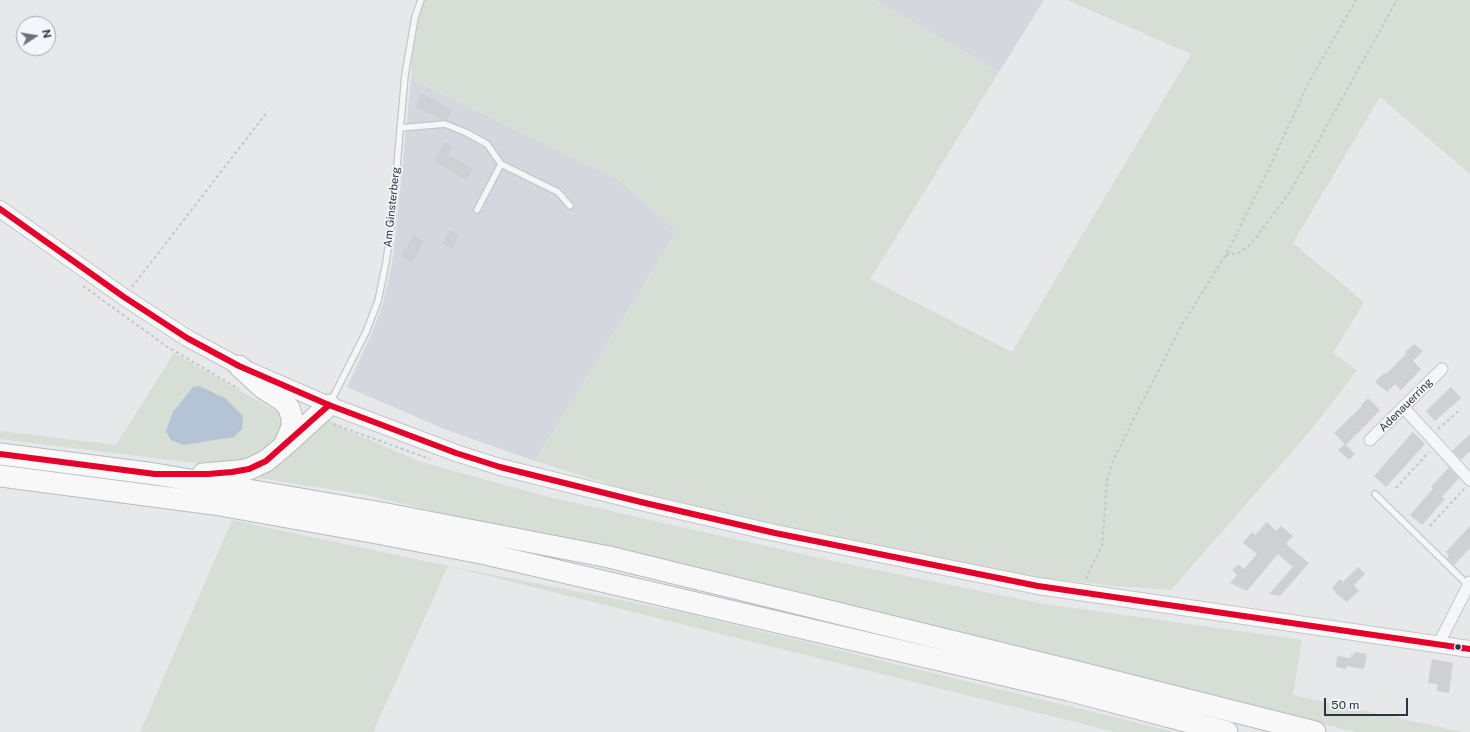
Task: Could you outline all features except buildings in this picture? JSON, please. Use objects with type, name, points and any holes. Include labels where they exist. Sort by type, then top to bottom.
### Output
[{"type":"highway","points":[[239,366],[263,388],[283,401],[291,413],[292,427],[284,446]]},
{"type":"highway","points":[[155,474],[208,474],[248,469],[266,461],[329,405]]},
{"type":"highway","points":[[0,454],[155,474],[382,513],[609,557],[1315,732]]},
{"type":"highway","points":[[0,476],[214,504],[486,554],[1068,690],[1227,732]]},
{"type":"main road","points":[[0,209],[124,297],[187,338],[239,366],[329,405],[456,453],[500,467],[622,498],[783,535],[1031,584],[1470,649]]},
{"type":"street","name":"Adenauerring","points":[[1370,440],[1442,369]]},
{"type":"street","points":[[1403,407],[1468,479]]},
{"type":"street","points":[[1438,645],[1469,584]]},
{"type":"lane","name":"Am Ginsterberg","points":[[329,405],[363,339],[378,301],[392,221],[405,75],[416,17],[421,0]]},
{"type":"lane","points":[[400,128],[445,124],[487,144],[500,164],[558,192],[570,206]]},
{"type":"lane","points":[[477,210],[500,164]]},
{"type":"lane","points":[[1375,494],[1469,584]]},
{"type":"path","points":[[1084,593],[1088,573],[1102,546],[1106,481],[1112,463],[1183,323],[1226,255],[1270,168],[1309,82],[1356,0]]},
{"type":"path","points":[[1226,255],[1239,253],[1251,244],[1290,192],[1397,0]]},
{"type":"path","points":[[124,297],[268,111]]},
{"type":"path","points":[[1396,488],[1433,440],[1461,409]]},
{"type":"path","points":[[1430,526],[1468,479]]},
{"type":"shaded area","points":[[418,0],[875,0],[999,72],[870,279],[1012,352],[1191,54],[1067,0],[1470,0],[1470,174],[1380,97],[1293,243],[1364,302],[1333,353],[1357,370],[1311,430],[1171,590],[1116,586],[1026,576],[816,534],[622,488],[535,461],[677,231],[617,179],[411,79],[415,15]]},
{"type":"shaded area","points":[[875,0],[1044,0],[999,72]]},
{"type":"shaded area","points":[[411,79],[617,179],[677,231],[535,461],[444,429],[347,387],[372,333],[383,303],[392,264]]},
{"type":"shaded area","points":[[174,353],[284,416],[283,435],[262,456],[218,466],[0,439],[0,431],[116,445]]},
{"type":"shaded area","points":[[329,420],[349,431],[421,462],[545,496],[703,532],[838,562],[1039,603],[1302,640],[1293,695],[1462,732],[1356,732],[362,494],[258,478]]},
{"type":"shaded area","points":[[232,520],[448,566],[373,732],[140,732]]},
{"type":"shaded area","points":[[448,566],[686,613],[1175,732],[1115,732]]},
{"type":"water","points":[[199,386],[225,398],[243,416],[242,429],[234,437],[183,445],[171,440],[166,431],[173,412],[193,387]]},
{"type":"transit line","points":[[0,209],[124,297],[187,338],[239,366],[329,405],[456,453],[500,467],[775,533],[1038,586],[1470,649]]},
{"type":"transit line","points":[[0,454],[155,474],[208,474],[232,472],[249,469],[266,461],[329,405]]}]
